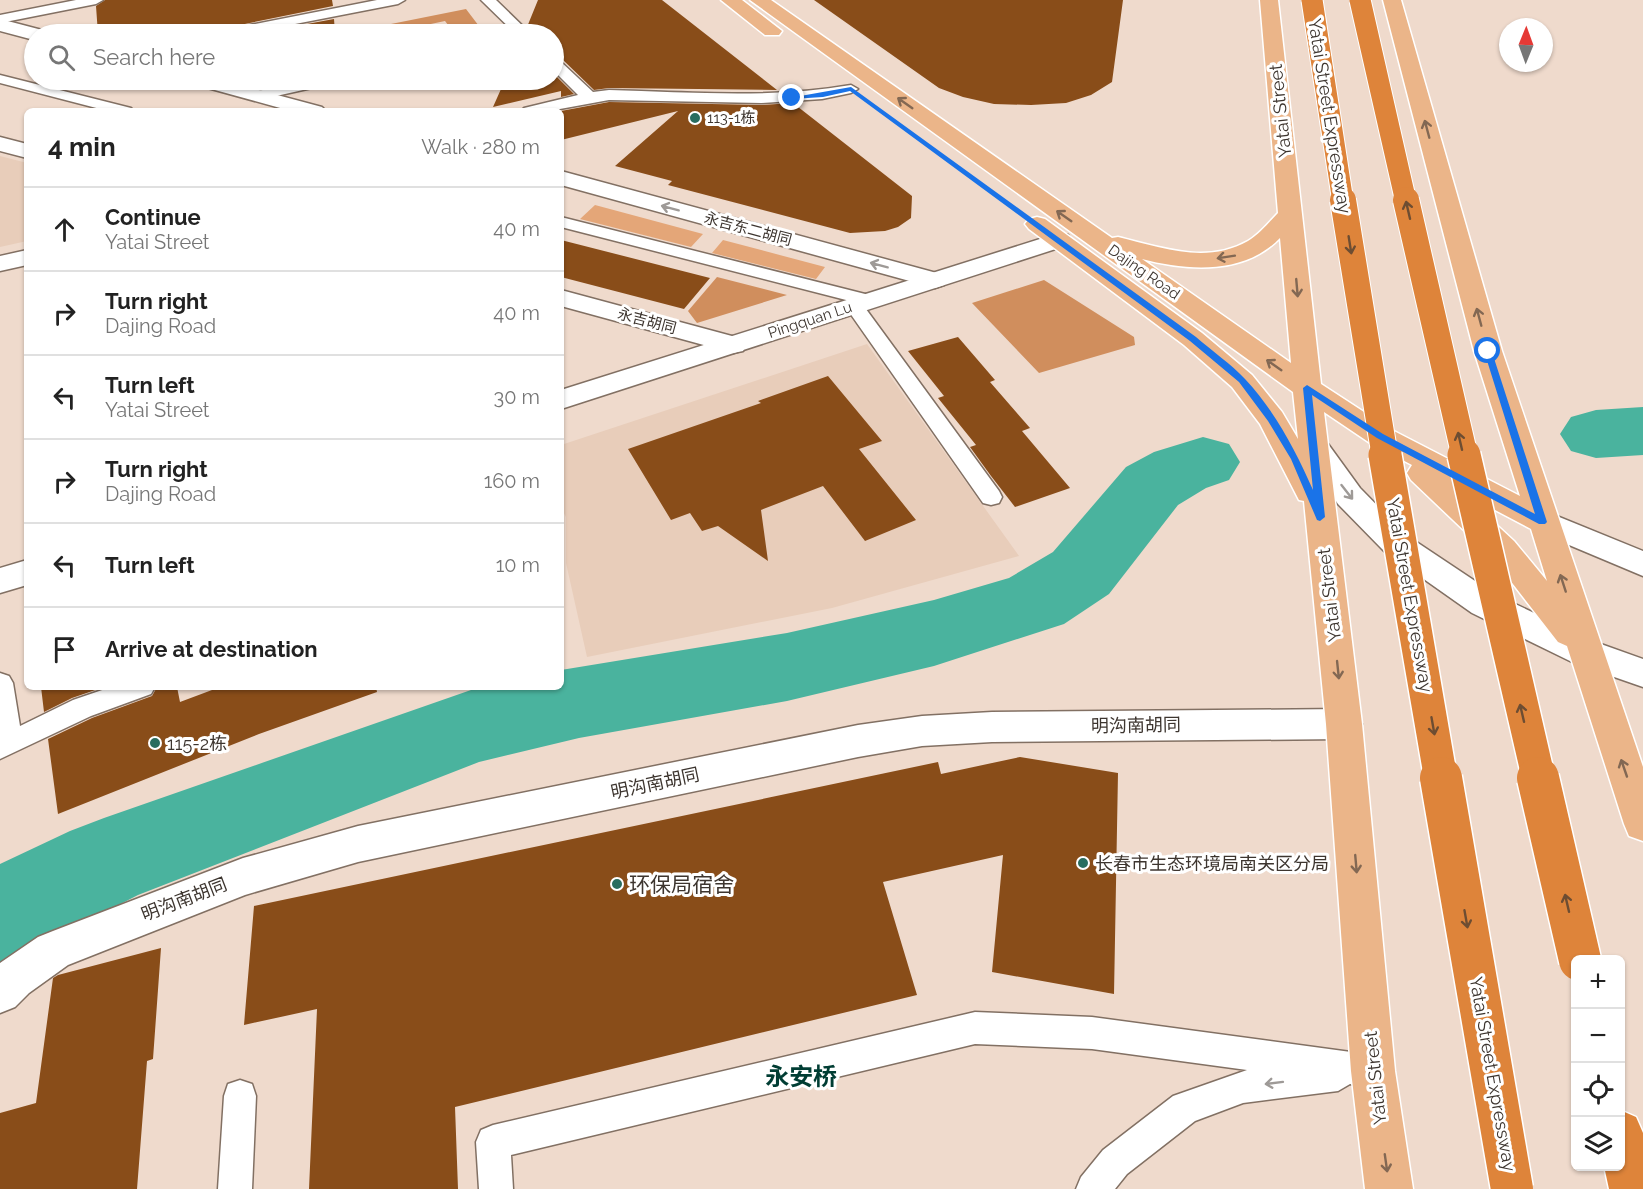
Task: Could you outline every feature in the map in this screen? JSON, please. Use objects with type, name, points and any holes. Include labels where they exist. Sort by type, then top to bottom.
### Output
[{"type":"highway","name":"Yatai Street Expressway","points":[[1312,0],[1356,288],[1512,1189]]},
{"type":"highway","points":[[1360,0],[1579,955]]},
{"type":"highway","points":[[1625,1155],[1633,1189]]},
{"type":"main road","name":"Dajing Road","points":[[730,0],[1193,339],[1242,381],[1272,419],[1295,459],[1320,517]]},
{"type":"main road","name":"Dajing Road","points":[[759,0],[1307,388],[1380,436],[1542,522]]},
{"type":"main road","name":"Yatai Street","points":[[1269,0],[1320,517],[1344,724],[1373,1071],[1389,1189]]},
{"type":"main road","points":[[1392,0],[1488,351],[1542,522],[1643,824]]},
{"type":"main road","points":[[1090,234],[1137,251],[1176,259],[1208,260],[1240,255],[1258,245],[1290,214]]},
{"type":"main road","points":[[1380,436],[1449,495],[1503,549],[1586,653]]},
{"type":"street","points":[[0,25],[24,31]]},
{"type":"street","points":[[239,90],[304,108]]},
{"type":"street","points":[[0,144],[24,150]]},
{"type":"street","name":"永吉东二胡同","points":[[564,179],[935,280]]},
{"type":"street","name":"Pingquan Lu","points":[[564,399],[1059,240]]},
{"type":"street","points":[[0,264],[24,258]]},
{"type":"street","name":"永吉胡同","points":[[564,299],[733,345]]},
{"type":"street","points":[[1313,444],[1348,496],[1395,543],[1484,604],[1586,653],[1643,674]]},
{"type":"street","points":[[1542,522],[1643,564]]},
{"type":"street","points":[[0,580],[24,573]]},
{"type":"street","name":"明沟南胡同","points":[[0,992],[14,978],[53,951],[243,877],[301,858],[358,844],[858,741],[922,731],[992,727],[1344,724]]},
{"type":"lane","points":[[0,19],[96,0]]},
{"type":"lane","points":[[276,24],[398,0]]},
{"type":"lane","points":[[488,0],[513,24]]},
{"type":"lane","points":[[564,73],[589,97]]},
{"type":"lane","points":[[0,79],[24,85]]},
{"type":"lane","points":[[542,108],[589,97],[609,95],[792,98],[823,95],[851,88]]},
{"type":"lane","points":[[43,90],[114,108]]},
{"type":"lane","points":[[258,95],[282,90]]},
{"type":"lane","points":[[564,223],[862,303],[991,497]]},
{"type":"lane","points":[[0,683],[4,746],[82,708],[133,690]]},
{"type":"lane","points":[[496,1189],[493,1142],[975,1028],[1092,1034],[1373,1071]]},
{"type":"lane","points":[[1093,1189],[1115,1162],[1185,1108],[1243,1087],[1373,1071]]},
{"type":"lane","points":[[235,1189],[240,1096]]},
{"type":"shaded area","points":[[466,9],[477,24],[447,24],[445,21],[431,24],[391,24]]},
{"type":"shaded area","points":[[0,156],[24,162],[24,242],[0,247]]},
{"type":"shaded area","points":[[595,205],[703,234],[691,247],[580,219]]},
{"type":"shaded area","points":[[723,240],[825,267],[816,279],[712,253]]},
{"type":"shaded area","points":[[717,277],[787,295],[697,323],[688,311]]},
{"type":"shaded area","points":[[1044,280],[1134,337],[1135,345],[1039,373],[972,303]]},
{"type":"shaded area","points":[[867,344],[1019,556],[832,608],[587,657],[566,563],[564,444]]},
{"type":"building","points":[[105,0],[332,0],[333,6],[245,24],[97,24],[96,6]]},
{"type":"building","points":[[538,0],[662,0],[777,90],[609,88],[594,90],[564,61],[564,24],[528,24]]},
{"type":"building","points":[[814,0],[1123,0],[1112,82],[1091,95],[1066,103],[994,104],[963,97],[939,88]]},
{"type":"building","points":[[334,19],[334,24],[307,24]]},
{"type":"building","points":[[564,84],[574,94],[561,97],[561,91],[493,107],[501,90],[564,90]]},
{"type":"building","points":[[609,102],[762,105],[793,103],[912,196],[911,218],[898,227],[885,231],[850,233],[668,185],[672,181],[615,166],[678,111],[564,139],[564,110]]},
{"type":"building","points":[[564,241],[710,278],[684,309],[564,278]]},
{"type":"building","points":[[958,337],[995,380],[990,382],[1030,428],[1022,431],[1070,488],[1015,507],[991,476],[970,447],[976,445],[938,398],[944,396],[908,351]]},
{"type":"building","points":[[828,376],[882,441],[859,449],[916,520],[865,541],[823,486],[761,510],[768,561],[718,526],[702,531],[690,513],[671,520],[628,449],[761,403],[758,401]]},
{"type":"building","points":[[41,690],[95,690],[72,698],[44,712]]},
{"type":"building","name":"115-2栋","points":[[155,690],[178,690],[180,702],[212,690],[377,690],[377,692],[259,734],[58,814],[48,739],[92,718],[152,696]]},
{"type":"building","points":[[1020,757],[1118,773],[1114,994],[992,972],[1003,855],[883,882],[917,995],[455,1107],[458,1189],[309,1189],[317,1009],[244,1025],[254,906],[938,762],[941,774]]},
{"type":"building","points":[[161,948],[153,1059],[147,1061],[137,1189],[0,1189],[0,1113],[36,1103],[53,978]]},
{"type":"waterway","points":[[1596,434],[1643,431]]},
{"type":"waterway","points":[[0,921],[31,899],[104,863],[471,727],[579,702],[787,667],[934,633],[1035,602],[1081,573],[1152,486],[1180,470],[1203,462]]},
{"type":"place","name":"113-1栋","points":[[695,118]]},
{"type":"place","name":"115-2栋","points":[[155,743]]},
{"type":"place","name":"长春市生态环境局南关区分局","points":[[1083,863]]},
{"type":"place","name":"环保局宿舍","points":[[617,884]]},
{"type":"district","name":"永安桥","points":[[801,1076]]},
{"type":"route","points":[[792,98],[823,95],[851,88],[1193,339],[1242,381],[1272,419],[1295,459],[1320,517],[1307,388],[1380,436],[1542,522],[1488,351]]}]
